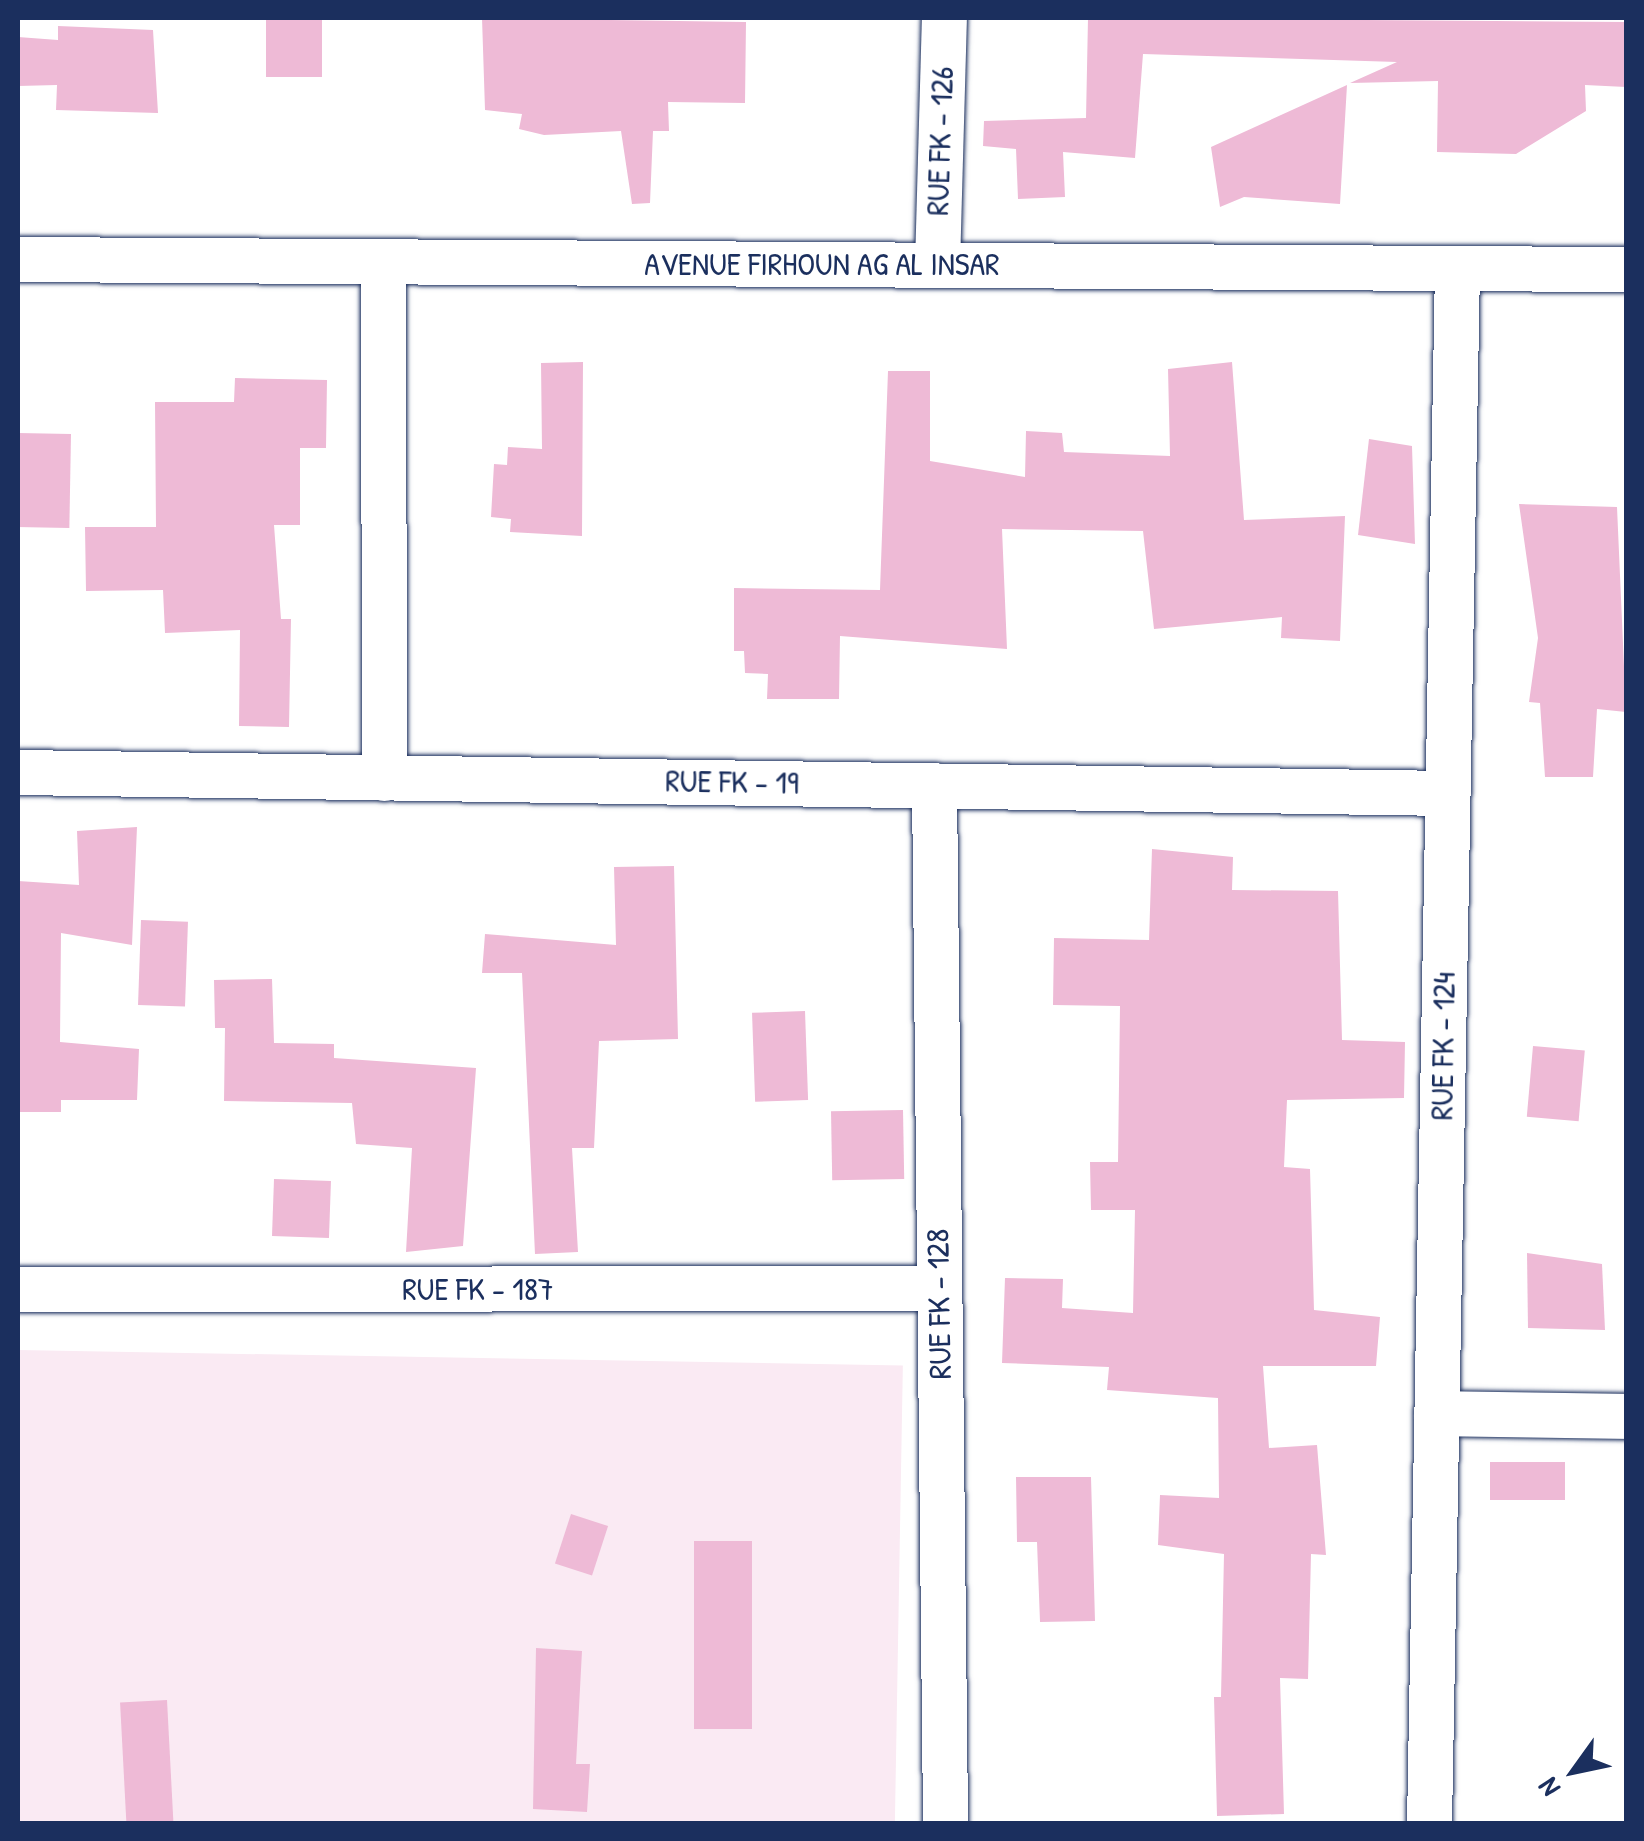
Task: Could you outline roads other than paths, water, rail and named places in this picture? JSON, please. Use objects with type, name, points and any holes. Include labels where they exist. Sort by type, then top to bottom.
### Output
[{"type":"street","name":"RUE FK - 126","points":[[937,265],[944,18]]},
{"type":"street","name":"AVENUE FIRHOUN AG AL INSAR","points":[[18,260],[1626,268]]},
{"type":"street","points":[[383,261],[384,778]]},
{"type":"street","name":"RUE FK - 124","points":[[1429,1824],[1456,268]]},
{"type":"street","name":"RUE FK - 19","points":[[18,772],[1447,793]]},
{"type":"street","name":"RUE FK - 128","points":[[934,785],[945,1824]]},
{"type":"street","name":"RUE FK - 187","points":[[18,1290],[939,1288]]},
{"type":"street","points":[[1436,1414],[1626,1416]]}]
